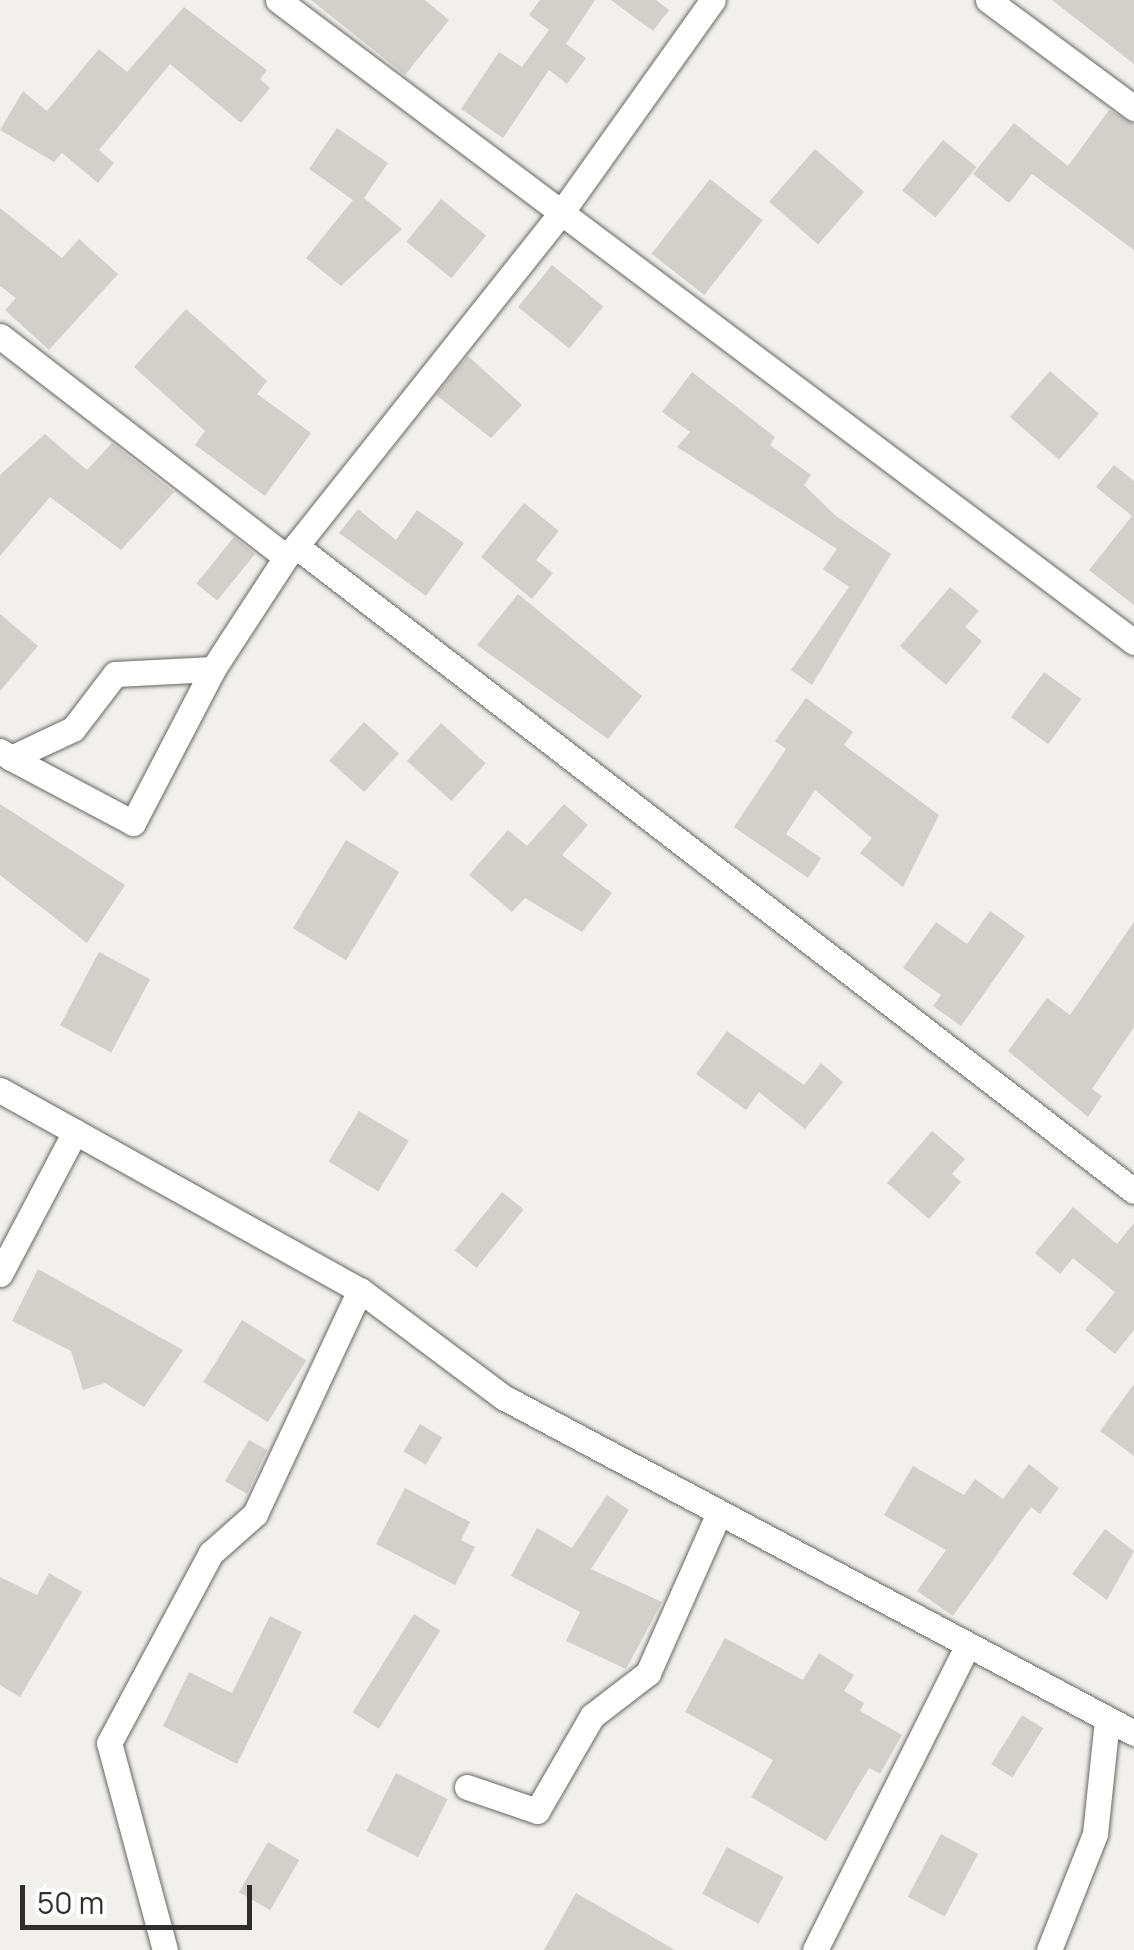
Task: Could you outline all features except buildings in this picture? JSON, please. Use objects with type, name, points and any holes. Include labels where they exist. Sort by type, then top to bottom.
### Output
[{"type":"street","points":[[278,0],[1134,642]]},
{"type":"street","points":[[6,755],[133,823],[213,670],[291,552],[563,210],[714,0]]},
{"type":"street","points":[[988,0],[1134,108]]},
{"type":"street","points":[[0,336],[1134,1190]]},
{"type":"street","points":[[6,755],[73,729],[115,674],[213,670]]},
{"type":"street","points":[[0,1090],[360,1290],[503,1398],[1134,1732]]},
{"type":"street","points":[[0,1274],[75,1132]]},
{"type":"street","points":[[165,1950],[156,1890],[109,1742],[211,1553],[254,1514],[360,1290]]},
{"type":"street","points":[[467,1787],[537,1811],[592,1716],[648,1673],[719,1514]]},
{"type":"street","points":[[815,1950],[967,1646]]},
{"type":"street","points":[[1049,1950],[1095,1834],[1107,1719]]}]
